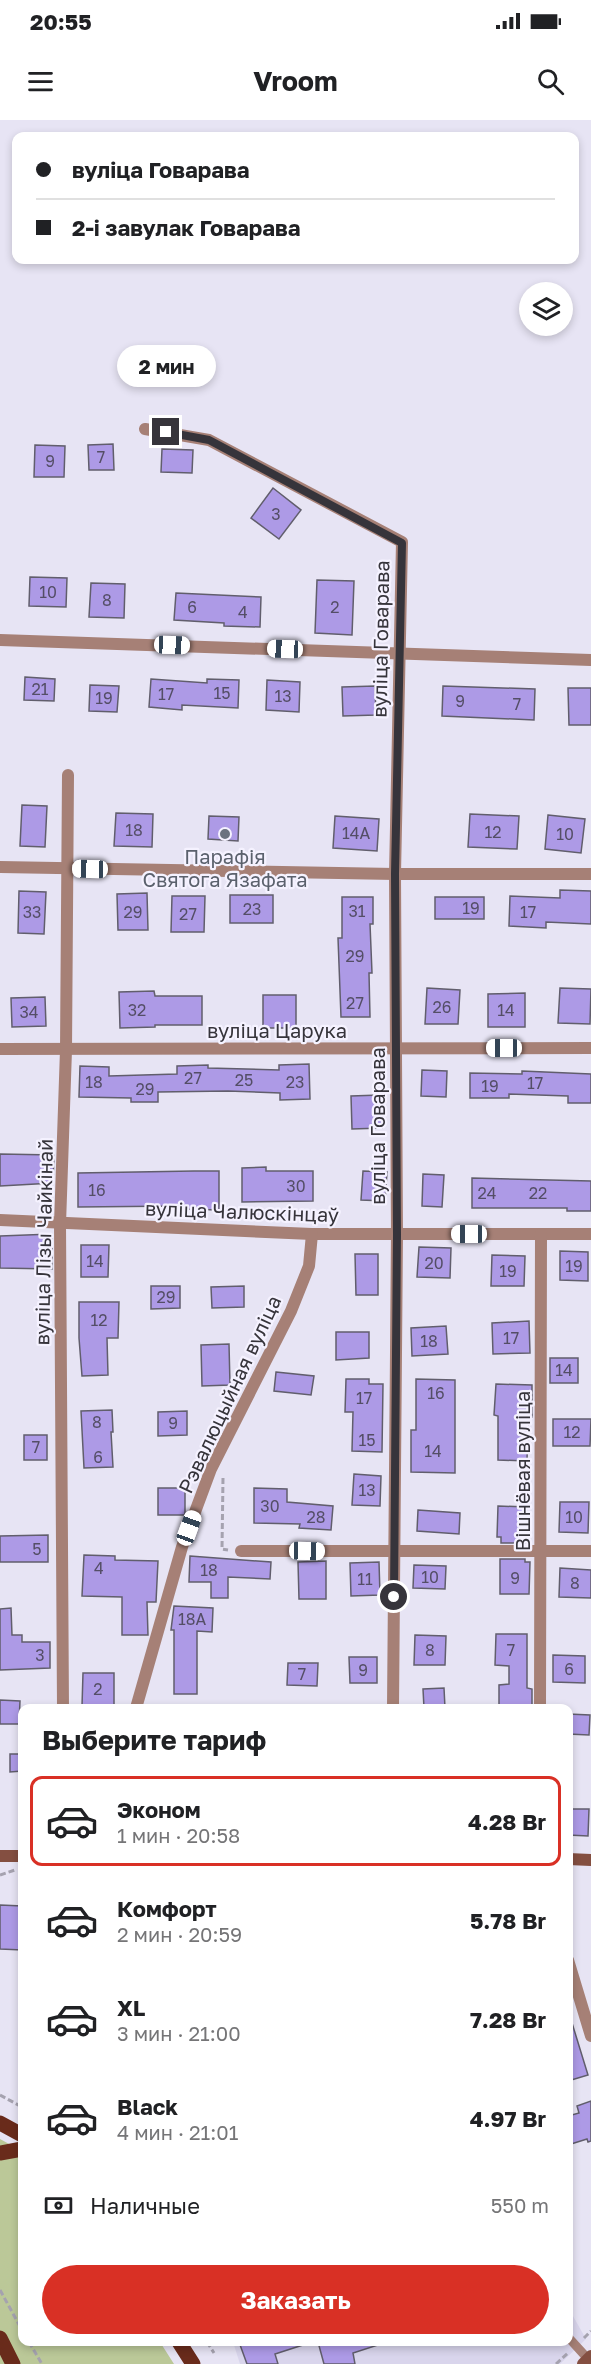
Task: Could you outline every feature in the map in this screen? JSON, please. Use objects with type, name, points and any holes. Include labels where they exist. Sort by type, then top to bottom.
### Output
[{"type":"main road","points":[[0,2122],[18,2133]]},
{"type":"main road","points":[[0,2153],[18,2150]]},
{"type":"main road","points":[[0,2338],[12,2364]]},
{"type":"main road","points":[[182,2346],[193,2364]]},
{"type":"main road","points":[[0,2351],[12,2364]]},
{"type":"street","name":"вуліца Говарава","points":[[145,429],[209,440],[402,543],[395,874],[397,1234],[393,1704]]},
{"type":"street","points":[[0,640],[591,660]]},
{"type":"street","name":"вуліца Лізы Чайкінай","points":[[63,1704],[60,1224],[66,1050],[68,775]]},
{"type":"street","points":[[0,867],[395,874],[591,874]]},
{"type":"street","name":"вуліца Царука","points":[[0,1049],[591,1048]]},
{"type":"street","name":"вуліца Чалюскінцаў","points":[[0,1220],[312,1234],[591,1234]]},
{"type":"street","name":"Рэвалюцыйная вуліца","points":[[137,1704],[182,1547],[211,1469],[291,1311],[309,1266],[312,1234]]},
{"type":"street","name":"Вішнёвая вуліца","points":[[540,1704],[541,1234]]},
{"type":"street","points":[[241,1551],[591,1551]]},
{"type":"street","points":[[0,1856],[18,1856]]},
{"type":"street","points":[[573,1859],[591,1860]]},
{"type":"street","points":[[573,1977],[591,2036]]},
{"type":"lane","points":[[573,2343],[587,2360]]},
{"type":"path","points":[[211,1469],[224,1478],[222,1549],[241,1551]]},
{"type":"path","points":[[0,2095],[18,2106]]},
{"type":"path","points":[[0,2290],[18,2323]]},
{"type":"path","points":[[31,2346],[42,2364]]},
{"type":"path","points":[[210,2346],[214,2353]]},
{"type":"shaded area","points":[[573,2316],[586,2339],[560,2364],[240,2364],[234,2346],[573,2346]]},
{"type":"green space","points":[[0,2139],[18,2149],[18,2346],[163,2346],[174,2364],[0,2364]]},
{"type":"building","points":[[113,444],[114,470],[89,470],[88,445]]},
{"type":"building","points":[[35,445],[65,446],[64,477],[34,477]]},
{"type":"building","points":[[162,449],[193,450],[192,473],[161,472]]},
{"type":"building","points":[[273,488],[301,510],[279,539],[251,518]]},
{"type":"building","points":[[30,577],[67,578],[66,607],[29,606]]},
{"type":"building","points":[[317,580],[354,581],[352,635],[315,633]]},
{"type":"building","points":[[91,583],[125,584],[124,618],[89,617]]},
{"type":"building","points":[[176,593],[261,597],[260,627],[224,626],[224,623],[174,620]]},
{"type":"building","points":[[25,677],[55,679],[54,701],[24,700]]},
{"type":"building","points":[[151,679],[207,683],[207,679],[239,680],[238,708],[182,705],[182,710],[149,707]]},
{"type":"building","points":[[267,680],[300,682],[299,712],[266,710]]},
{"type":"building","points":[[90,685],[119,686],[117,712],[89,711]]},
{"type":"building","points":[[375,686],[376,715],[343,716],[342,687]]},
{"type":"building","points":[[443,686],[535,689],[534,720],[442,716]]},
{"type":"building","points":[[568,688],[591,688],[591,725],[569,725]]},
{"type":"building","points":[[22,805],[47,806],[45,847],[20,846]]},
{"type":"building","points":[[116,813],[153,814],[152,847],[114,846]]},
{"type":"building","points":[[470,814],[519,816],[517,849],[468,847]]},
{"type":"building","points":[[548,815],[585,819],[581,853],[545,849]]},
{"type":"building","points":[[209,816],[239,817],[238,841],[208,839]]},
{"type":"building","points":[[335,816],[379,819],[377,851],[333,848]]},
{"type":"building","points":[[560,890],[591,891],[591,924],[546,922],[546,928],[509,926],[510,896],[560,898]]},
{"type":"building","points":[[19,891],[46,892],[44,934],[18,933]]},
{"type":"building","points":[[147,893],[148,930],[118,930],[117,894]]},
{"type":"building","points":[[230,895],[273,895],[273,923],[230,923]]},
{"type":"building","points":[[172,896],[205,896],[204,932],[171,932]]},
{"type":"building","points":[[342,897],[373,897],[373,924],[370,924],[372,973],[369,973],[370,1017],[341,1017],[338,938],[342,938]]},
{"type":"building","points":[[435,897],[484,897],[484,919],[435,919]]},
{"type":"building","points":[[427,988],[460,990],[458,1024],[425,1024]]},
{"type":"building","points":[[560,988],[591,989],[590,1024],[558,1023]]},
{"type":"building","points":[[154,991],[155,996],[202,996],[202,1025],[120,1028],[119,992]]},
{"type":"building","points":[[525,993],[525,1027],[488,1027],[488,994]]},
{"type":"building","points":[[263,995],[296,995],[296,1028],[263,1028]]},
{"type":"building","points":[[45,997],[46,1026],[12,1027],[11,998]]},
{"type":"building","points":[[309,1064],[310,1099],[280,1100],[280,1093],[228,1091],[158,1092],[158,1102],[131,1102],[131,1098],[79,1097],[80,1066],[109,1067],[109,1076],[177,1074],[177,1066],[208,1065],[208,1068],[279,1070],[279,1065]]},
{"type":"building","points":[[422,1070],[447,1071],[446,1097],[421,1096]]},
{"type":"building","points":[[522,1071],[591,1074],[591,1103],[568,1103],[568,1096],[509,1094],[509,1098],[470,1098],[470,1073],[522,1074]]},
{"type":"building","points":[[380,1095],[382,1128],[352,1129],[351,1096]]},
{"type":"building","points":[[0,1154],[54,1155],[53,1183],[0,1186]]},
{"type":"building","points":[[266,1167],[266,1171],[313,1171],[313,1201],[242,1202],[242,1168]]},
{"type":"building","points":[[219,1171],[219,1210],[180,1209],[180,1206],[78,1207],[78,1173]]},
{"type":"building","points":[[363,1171],[387,1172],[385,1201],[361,1200]]},
{"type":"building","points":[[423,1174],[444,1175],[442,1207],[422,1206]]},
{"type":"building","points":[[472,1178],[591,1181],[591,1211],[567,1211],[567,1208],[472,1208]]},
{"type":"building","points":[[52,1234],[52,1269],[0,1268],[0,1236]]},
{"type":"building","points":[[81,1245],[109,1245],[108,1277],[81,1277]]},
{"type":"building","points":[[419,1247],[451,1248],[450,1278],[417,1277]]},
{"type":"building","points":[[560,1251],[588,1252],[588,1281],[560,1280]]},
{"type":"building","points":[[355,1254],[378,1254],[378,1295],[356,1295]]},
{"type":"building","points":[[492,1255],[525,1256],[524,1286],[491,1286]]},
{"type":"building","points":[[151,1286],[180,1286],[180,1308],[151,1309]]},
{"type":"building","points":[[244,1286],[244,1307],[212,1308],[211,1287]]},
{"type":"building","points":[[79,1302],[119,1302],[118,1338],[107,1338],[108,1375],[82,1376]]},
{"type":"building","points":[[529,1321],[530,1353],[493,1354],[492,1323]]},
{"type":"building","points":[[446,1326],[448,1354],[412,1356],[411,1328]]},
{"type":"building","points":[[336,1332],[369,1332],[369,1358],[336,1360]]},
{"type":"building","points":[[229,1344],[230,1385],[202,1386],[201,1345]]},
{"type":"building","points":[[550,1358],[578,1358],[578,1383],[550,1383]]},
{"type":"building","points":[[276,1372],[314,1376],[311,1395],[274,1391]]},
{"type":"building","points":[[346,1379],[369,1379],[369,1384],[383,1384],[382,1452],[352,1451],[353,1412],[345,1412]]},
{"type":"building","points":[[416,1379],[455,1380],[455,1473],[411,1472],[411,1430],[416,1430]]},
{"type":"building","points":[[496,1384],[532,1385],[532,1417],[528,1417],[527,1461],[498,1460],[498,1416],[494,1415]]},
{"type":"building","points":[[112,1410],[113,1467],[84,1468],[81,1411]]},
{"type":"building","points":[[187,1411],[187,1435],[158,1436],[158,1412]]},
{"type":"building","points":[[553,1419],[591,1419],[590,1446],[553,1446]]},
{"type":"building","points":[[24,1435],[47,1435],[47,1460],[24,1460]]},
{"type":"building","points":[[354,1474],[381,1476],[380,1506],[352,1505]]},
{"type":"building","points":[[158,1488],[185,1488],[185,1515],[158,1515]]},
{"type":"building","points":[[254,1488],[287,1489],[287,1502],[333,1506],[331,1530],[299,1528],[300,1524],[254,1523]]},
{"type":"building","points":[[560,1502],[589,1502],[588,1533],[559,1532]]},
{"type":"building","points":[[498,1506],[527,1507],[526,1543],[501,1543],[501,1537],[497,1537]]},
{"type":"building","points":[[418,1510],[460,1513],[459,1534],[417,1531]]},
{"type":"building","points":[[48,1535],[48,1562],[0,1562],[0,1536]]},
{"type":"building","points":[[84,1555],[115,1556],[115,1560],[158,1561],[156,1602],[147,1602],[148,1635],[122,1635],[122,1597],[82,1596]]},
{"type":"building","points":[[190,1556],[271,1562],[270,1579],[228,1577],[228,1598],[211,1598],[211,1582],[189,1582]]},
{"type":"building","points":[[500,1559],[525,1559],[525,1562],[530,1562],[529,1594],[500,1594]]},
{"type":"building","points":[[326,1561],[326,1599],[299,1599],[298,1562]]},
{"type":"building","points":[[379,1562],[380,1595],[351,1596],[350,1563]]},
{"type":"building","points":[[414,1565],[446,1566],[445,1589],[413,1588]]},
{"type":"building","points":[[560,1568],[591,1570],[591,1598],[559,1597]]},
{"type":"building","points":[[174,1606],[213,1608],[212,1632],[197,1631],[197,1694],[174,1694],[174,1630],[171,1630]]},
{"type":"building","points":[[11,1608],[12,1635],[22,1635],[22,1642],[50,1642],[50,1668],[0,1670],[0,1609]]},
{"type":"building","points":[[496,1634],[527,1634],[527,1688],[532,1689],[532,1704],[499,1704],[499,1685],[509,1684],[509,1666],[495,1665]]},
{"type":"building","points":[[415,1635],[446,1636],[445,1665],[414,1665]]},
{"type":"building","points":[[553,1655],[585,1656],[585,1683],[553,1682]]},
{"type":"building","points":[[349,1657],[377,1657],[377,1683],[350,1683]]},
{"type":"building","points":[[288,1663],[318,1663],[317,1686],[287,1685]]},
{"type":"building","points":[[83,1673],[114,1673],[114,1704],[82,1704]]},
{"type":"building","points":[[444,1688],[445,1704],[424,1704],[423,1689]]},
{"type":"building","points":[[0,1700],[20,1701],[18,1724],[0,1724]]},
{"type":"building","points":[[573,1714],[590,1715],[589,1735],[573,1734]]},
{"type":"building","points":[[10,1754],[18,1754],[18,1771],[10,1772]]},
{"type":"building","points":[[573,1809],[589,1809],[588,1836],[573,1835]]},
{"type":"building","points":[[0,1905],[18,1906],[18,1950],[0,1949]]},
{"type":"building","points":[[573,2026],[588,2075],[573,2080]]},
{"type":"building","points":[[591,2101],[591,2141],[588,2142],[587,2139],[573,2143],[573,2115],[579,2113],[577,2106]]},
{"type":"building","points":[[240,2346],[300,2346],[275,2354],[278,2364],[247,2364]]},
{"type":"building","points":[[319,2346],[375,2346],[353,2353],[355,2364],[324,2364]]},
{"type":"place","name":"Парафія Святога Язафата","points":[[225,834]]},
{"type":"route","points":[[166,432],[209,440],[402,543],[395,874],[397,1234],[394,1597]]}]
